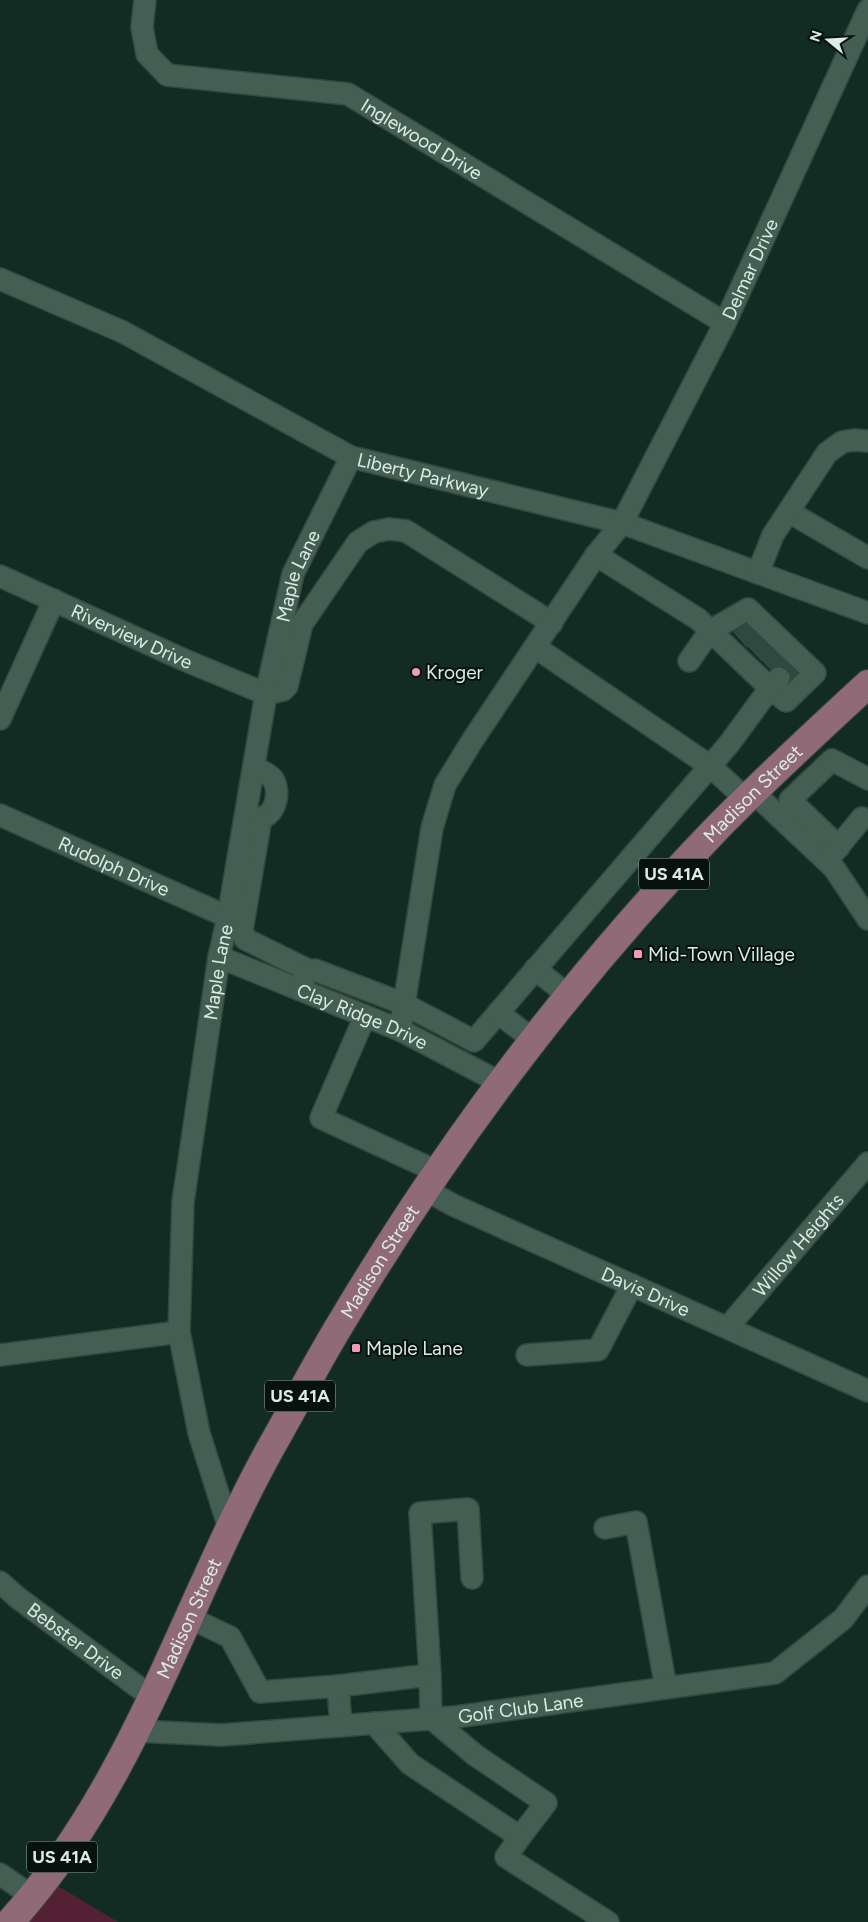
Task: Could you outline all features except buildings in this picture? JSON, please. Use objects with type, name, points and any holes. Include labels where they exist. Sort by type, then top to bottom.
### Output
[{"type":"main road","name":"Madison Street","points":[[10,1922],[33,1897],[102,1796],[153,1698],[229,1528],[259,1470],[338,1326],[393,1238],[432,1181],[501,1083],[534,1040],[668,880],[749,796],[868,684]]},
{"type":"street","name":"Inglewood Drive","points":[[145,0],[142,26],[147,54],[167,75],[348,94],[725,323]]},
{"type":"street","name":"Delmar Drive","points":[[400,1030],[432,828],[445,785],[472,741],[596,555],[622,523],[725,323],[868,10]]},
{"type":"street","name":"Liberty Parkway","points":[[0,279],[123,332],[351,457],[622,523],[868,613]]},
{"type":"street","points":[[758,573],[774,535],[827,453],[842,442],[854,440],[868,442]]},
{"type":"street","name":"Maple Lane","points":[[229,1528],[199,1434],[179,1332],[183,1202],[219,957],[253,817],[254,768],[266,694],[292,574],[351,457]]},
{"type":"street","points":[[789,512],[868,558]]},
{"type":"street","points":[[266,694],[282,690],[287,686],[302,624],[358,542],[374,532],[389,529],[406,531],[552,623]]},
{"type":"street","points":[[596,555],[698,619],[710,631],[765,654]]},
{"type":"street","name":"Riverview Drive","points":[[0,576],[182,659],[266,694]]},
{"type":"street","points":[[0,719],[54,600]]},
{"type":"street","points":[[253,817],[242,930],[245,940],[310,971],[315,970],[404,1004],[474,1041],[729,744],[765,654],[748,609],[710,631],[689,661]]},
{"type":"street","points":[[535,648],[710,766],[749,796],[791,814],[832,854],[834,868],[868,919]]},
{"type":"street","points":[[809,738],[832,760],[868,779]]},
{"type":"street","points":[[791,814],[790,800],[832,760]]},
{"type":"street","name":"Rudolph Drive","points":[[0,816],[228,917]]},
{"type":"street","points":[[832,854],[862,818]]},
{"type":"street","name":"Clay Ridge Drive","points":[[219,957],[400,1030],[501,1083]]},
{"type":"street","points":[[535,970],[569,996]]},
{"type":"street","points":[[299,989],[306,974],[310,971]]},
{"type":"street","points":[[498,1013],[534,1040]]},
{"type":"street","name":"Davis Drive","points":[[365,1016],[321,1118],[432,1181],[453,1205],[868,1391]]},
{"type":"street","name":"Willow Heights","points":[[728,1327],[868,1163]]},
{"type":"street","points":[[527,1355],[598,1350],[632,1285]]},
{"type":"street","points":[[0,1355],[179,1332]]},
{"type":"street","points":[[472,1578],[468,1509],[420,1513],[431,1718],[475,1755],[546,1804],[506,1857],[608,1922]]},
{"type":"street","points":[[605,1528],[636,1522],[666,1688]]},
{"type":"street","name":"Bebster Drive","points":[[0,1582],[18,1598],[153,1698]]},
{"type":"street","name":"Golf Club Lane","points":[[137,1731],[222,1735],[431,1718],[775,1673],[843,1619],[868,1586]]},
{"type":"street","points":[[190,1618],[230,1637],[260,1692],[338,1686],[430,1675]]},
{"type":"street","points":[[338,1686],[341,1726]]},
{"type":"street","points":[[374,1723],[410,1764],[520,1838]]},
{"type":"street","points":[[0,1874],[33,1897]]},
{"type":"shaded area","points":[[58,1886],[118,1922],[27,1922]]},
{"type":"tunnel","points":[[740,640],[753,629]]},
{"type":"tunnel","points":[[754,653],[766,642]]},
{"type":"tunnel","points":[[766,665],[778,653]]},
{"type":"tunnel","points":[[779,678],[791,666]]},
{"type":"place","name":"Kroger","points":[[416,672]]},
{"type":"place","name":"Mid-Town Village","points":[[638,954]]},
{"type":"place","name":"Maple Lane","points":[[356,1348]]}]
